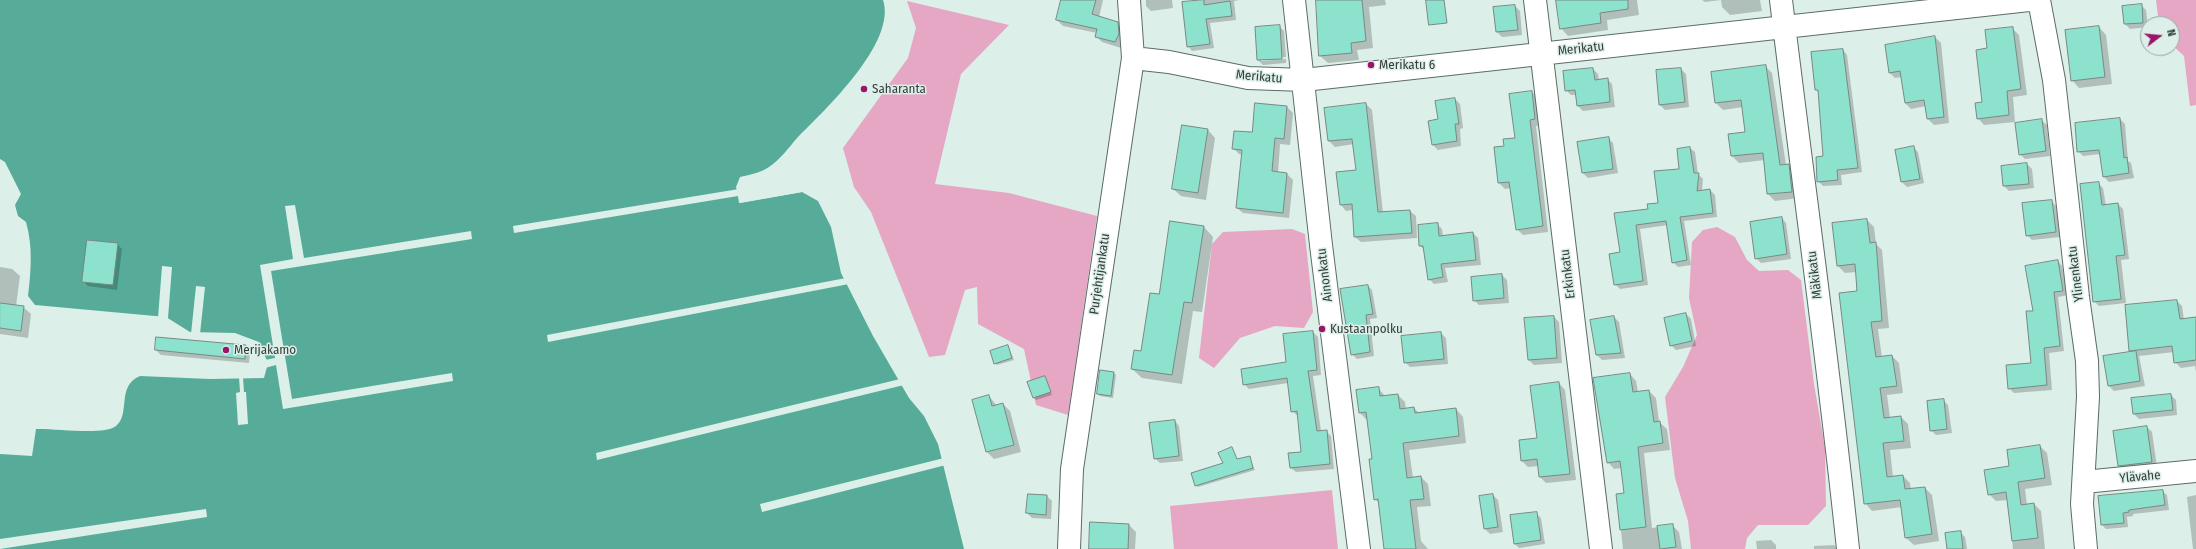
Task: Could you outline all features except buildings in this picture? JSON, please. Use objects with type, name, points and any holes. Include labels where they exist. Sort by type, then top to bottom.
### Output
[{"type":"street","name":"Purjehtijankatu","points":[[1069,549],[1074,454],[1133,58],[1129,0]]},
{"type":"street","name":"Ainonkatu","points":[[1294,0],[1322,253],[1359,549]]},
{"type":"street","name":"Erkinkatu","points":[[1536,0],[1601,549]]},
{"type":"street","name":"Mäkikatu","points":[[1781,0],[1826,370],[1837,441],[1848,549]]},
{"type":"street","name":"Merikatu","points":[[1133,58],[1169,62],[1248,78],[1304,80],[1542,52],[2029,0]]},
{"type":"street","name":"Ylinenkatu","points":[[2039,0],[2054,80],[2078,297],[2087,361],[2088,396],[2082,504],[2086,549]]},
{"type":"street","name":"Ylävahe","points":[[2084,482],[2196,472]]},
{"type":"shaded area","points":[[0,0],[883,0],[885,17],[880,35],[870,54],[856,74],[825,110],[777,161],[762,171],[740,177],[736,187],[740,203],[802,192],[818,201],[831,227],[841,273],[873,336],[909,398],[924,416],[938,444],[964,549],[0,549],[0,454],[32,456],[36,429],[101,431],[116,426],[123,415],[128,386],[140,376],[210,379],[264,378],[268,363],[259,342],[235,333],[190,332],[166,317],[35,305],[28,296],[31,268],[30,240],[26,222],[18,216],[15,205],[21,194],[5,162],[0,159]]},
{"type":"shaded area","points":[[2156,0],[2196,0],[2196,105],[2190,106],[2184,56],[2180,52],[2180,16],[2158,16]]},
{"type":"shaded area","points":[[907,1],[1009,25],[961,74],[935,184],[1009,193],[1097,216],[1068,415],[1036,405],[1024,349],[978,324],[977,287],[965,290],[945,355],[929,357],[871,212],[854,187],[843,148],[908,58],[916,28]]},
{"type":"shaded area","points":[[1717,227],[1735,237],[1747,260],[1759,271],[1788,270],[1801,280],[1814,384],[1825,448],[1826,506],[1808,525],[1758,525],[1747,538],[1745,549],[1691,549],[1688,521],[1675,478],[1665,397],[1683,367],[1697,335],[1689,298],[1692,242],[1703,230]]},
{"type":"shaded area","points":[[1292,229],[1305,234],[1313,312],[1304,328],[1275,326],[1240,338],[1214,368],[1199,358],[1212,244],[1223,232]]},
{"type":"shaded area","points":[[1332,490],[1338,549],[1174,549],[1170,506]]},
{"type":"pier","points":[[739,189],[741,200],[802,190],[802,192],[739,203],[738,196],[514,233],[513,226]]},
{"type":"pier","points":[[295,205],[304,258],[471,231],[472,239],[271,271],[292,399],[452,373],[453,381],[283,409],[276,365],[265,368],[265,360],[275,358],[260,265],[293,259],[285,206]]},
{"type":"pier","points":[[162,266],[172,267],[168,318],[158,318]]},
{"type":"pier","points":[[846,278],[849,284],[548,342],[547,335]]},
{"type":"pier","points":[[196,286],[205,287],[200,334],[191,334]]},
{"type":"pier","points":[[239,377],[243,377],[244,392],[246,392],[248,424],[238,425],[236,393],[240,392]]},
{"type":"pier","points":[[900,379],[904,385],[597,460],[596,453]]},
{"type":"pier","points":[[944,458],[946,465],[762,512],[760,504]]},
{"type":"pier","points":[[206,509],[207,517],[0,549],[0,539]]},
{"type":"place","name":"Merikatu 6","points":[[1371,65]]},
{"type":"place","name":"Saharanta","points":[[864,89]]},
{"type":"place","name":"Kustaanpolku","points":[[1322,329]]},
{"type":"place","name":"Merijakamo","points":[[226,350]]}]
